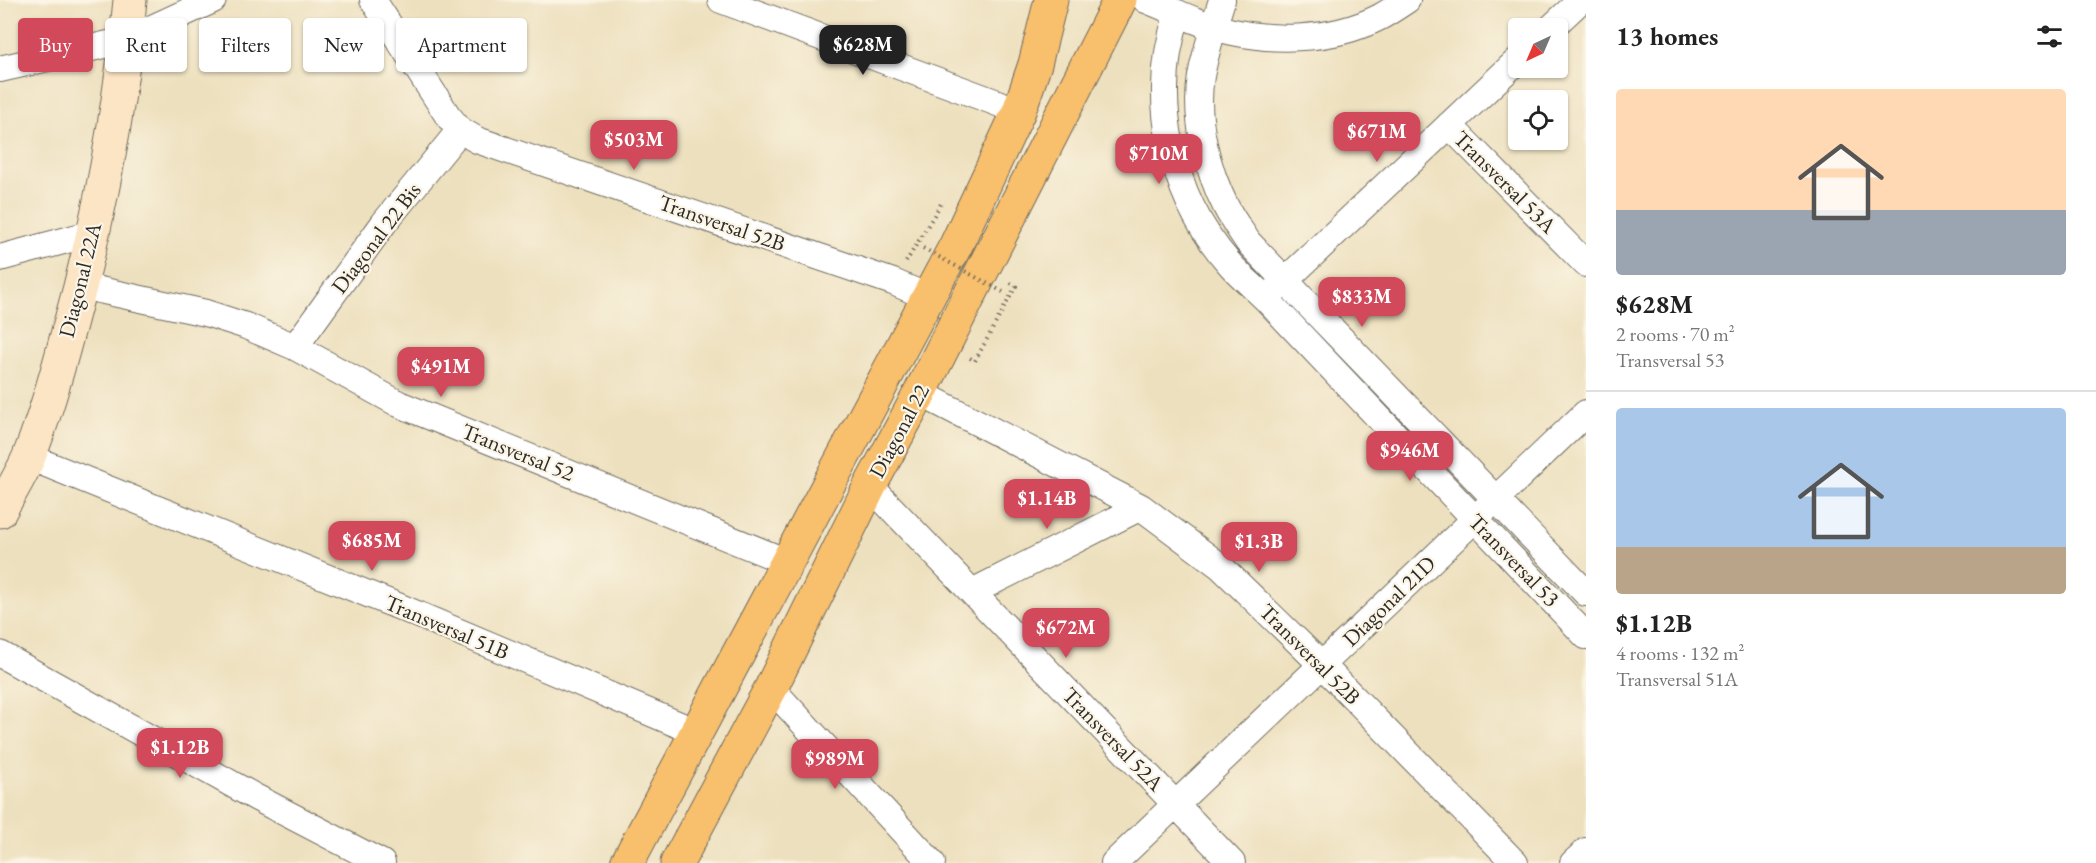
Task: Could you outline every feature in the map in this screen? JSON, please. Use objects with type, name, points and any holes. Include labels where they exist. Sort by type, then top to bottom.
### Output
[{"type":"main road","name":"Diagonal 22","points":[[677,863],[771,688],[870,486],[920,393],[1120,0]]},
{"type":"main road","name":"Diagonal 22","points":[[627,863],[956,245],[1019,111],[1053,4]]},
{"type":"street","points":[[128,18],[130,0]]},
{"type":"street","points":[[174,18],[213,0]]},
{"type":"street","name":"Transversal 52B","points":[[373,0],[448,116],[460,130],[477,140],[893,282],[928,297]]},
{"type":"street","points":[[721,0],[1019,111]]},
{"type":"street","points":[[1146,0],[1213,27],[1236,33],[1278,38],[1313,36],[1351,28],[1378,17],[1407,0]]},
{"type":"street","name":"Transversal 53","points":[[1222,0],[1201,78],[1200,120],[1212,176],[1227,208],[1248,242],[1586,593]]},
{"type":"street","points":[[1562,18],[1581,0]]},
{"type":"street","name":"Transversal 53","points":[[1178,13],[1167,55],[1164,81],[1166,118],[1174,164],[1185,193],[1204,230],[1229,264],[1266,298],[1586,636]]},
{"type":"street","points":[[0,69],[105,45]]},
{"type":"street","points":[[1266,298],[1508,69]]},
{"type":"street","name":"Diagonal 22A","points":[[0,511],[29,457],[62,356],[93,233],[113,130],[121,72]]},
{"type":"street","name":"Transversal 53A","points":[[1449,125],[1586,264]]},
{"type":"street","name":"Diagonal 22 Bis","points":[[295,347],[384,223],[460,130]]},
{"type":"street","points":[[0,258],[93,233]]},
{"type":"street","name":"Transversal 52","points":[[81,286],[206,314],[246,326],[295,347],[399,404],[787,562]]},
{"type":"street","name":"Transversal 52B","points":[[920,393],[1141,507],[1220,566],[1322,665],[1515,863]]},
{"type":"street","name":"Diagonal 21D","points":[[1114,863],[1586,413]]},
{"type":"street","name":"Transversal 51B","points":[[29,457],[400,607],[696,732]]},
{"type":"street","name":"Transversal 52A","points":[[870,486],[1232,863]]},
{"type":"street","points":[[972,592],[1141,507]]},
{"type":"street","points":[[0,654],[255,797],[382,863]]},
{"type":"street","points":[[771,688],[932,863]]},
{"type":"street","points":[[1573,863],[1586,851]]},
{"type":"path","points":[[923,248],[1003,292],[998,301]]},
{"type":"path","points":[[968,357],[975,361],[1016,286],[1001,278]]}]
